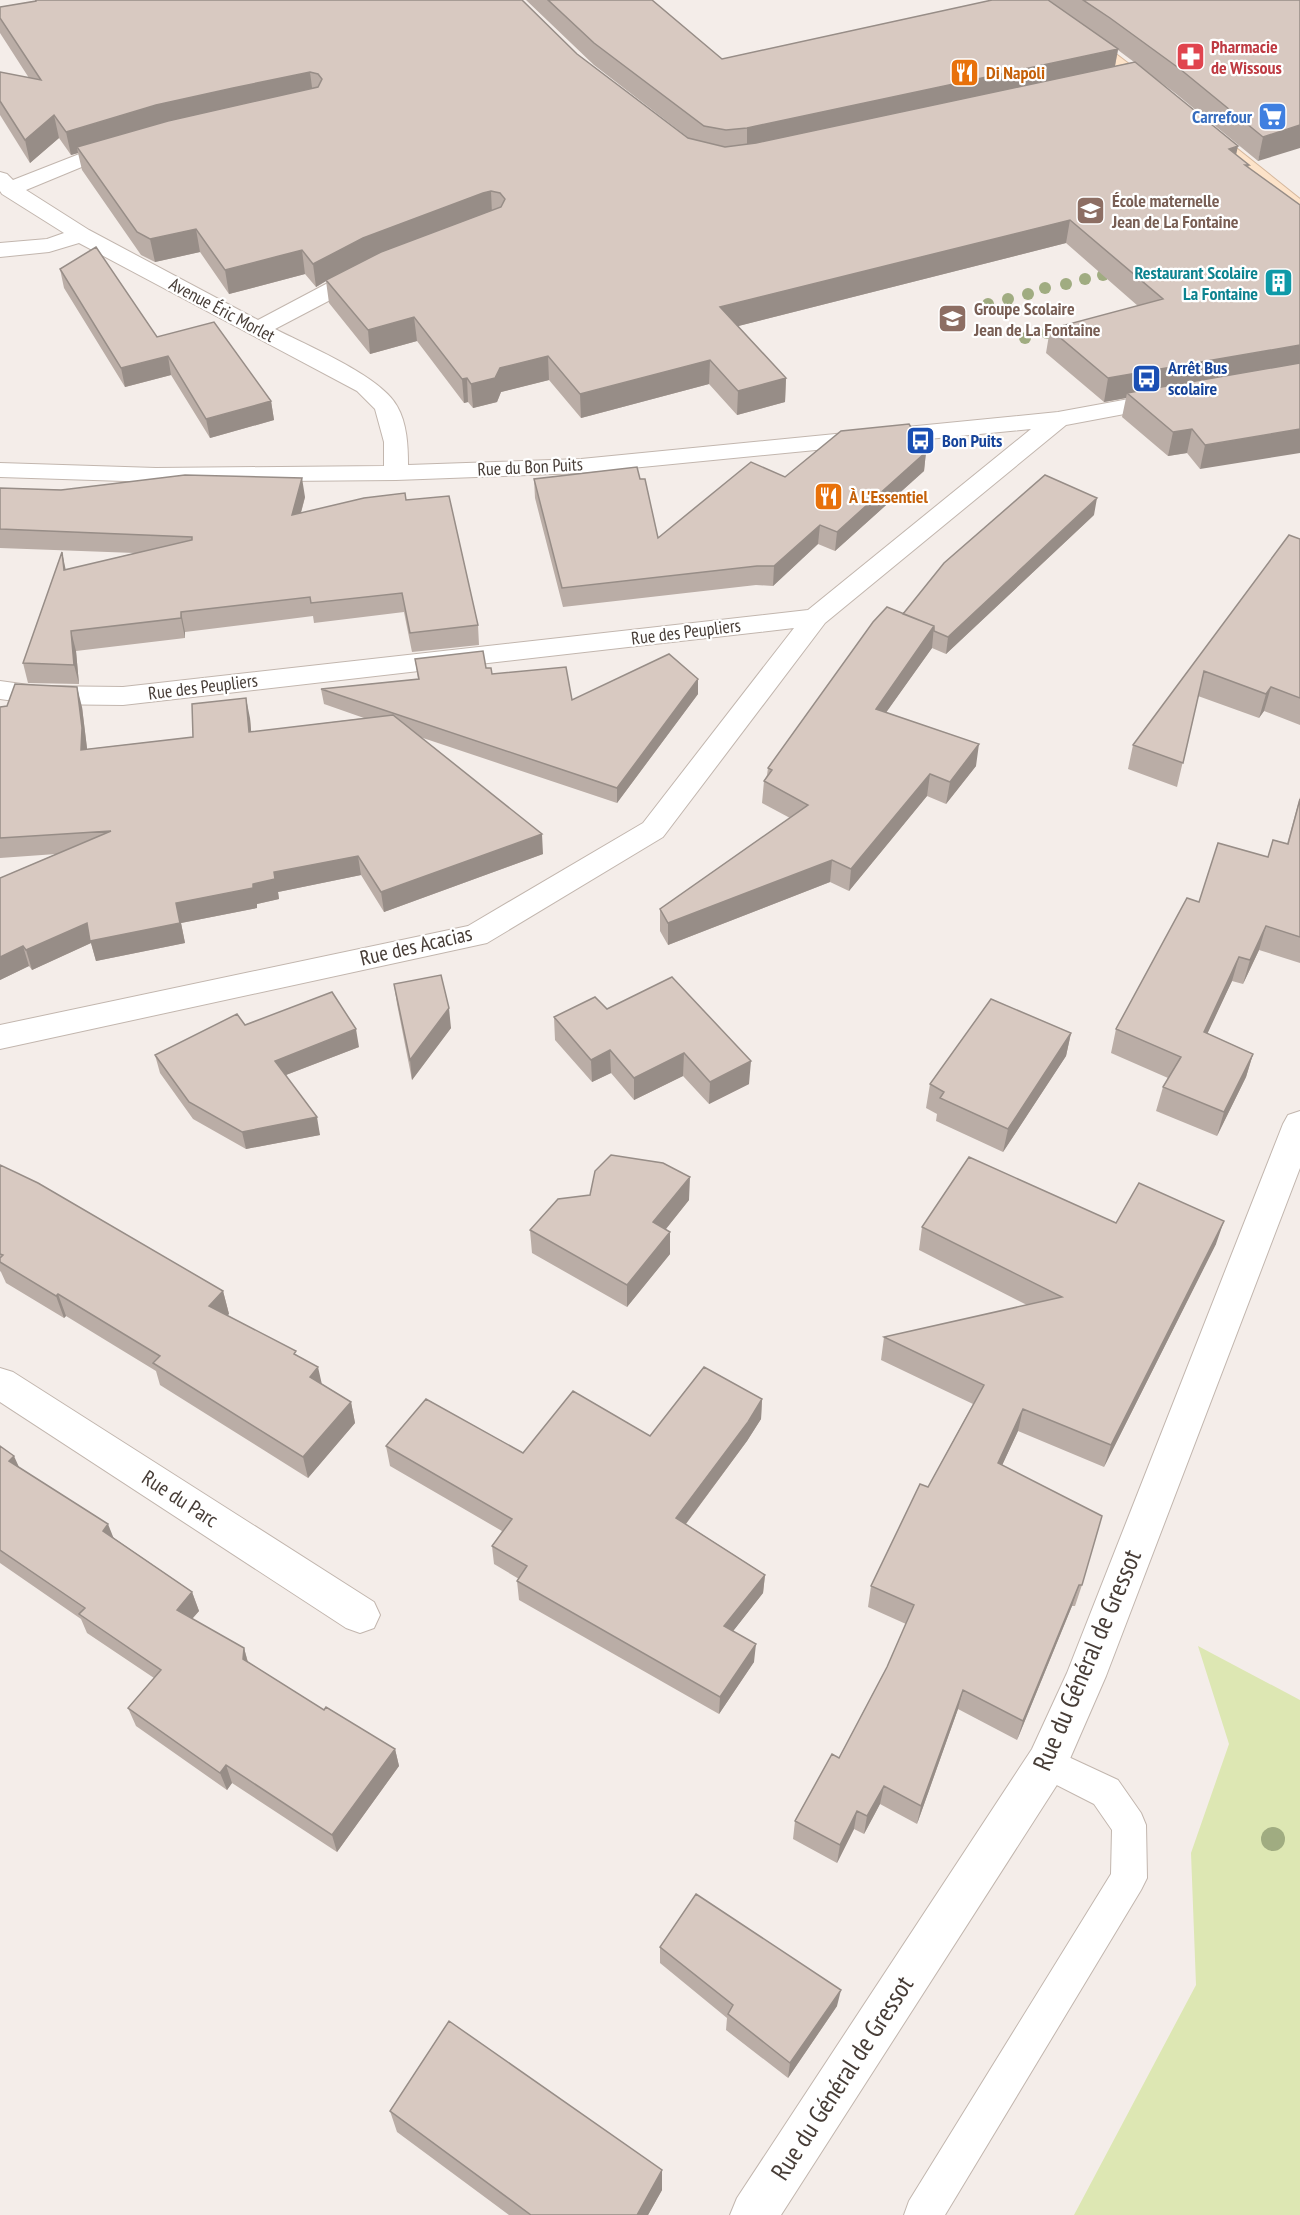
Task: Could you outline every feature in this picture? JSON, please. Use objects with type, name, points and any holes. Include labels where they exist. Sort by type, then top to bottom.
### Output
[{"type":"street","points":[[1027,0],[1054,16],[1136,75],[1171,104]]},
{"type":"street","points":[[1113,80],[1136,75]]},
{"type":"street","points":[[1197,126],[1300,210]]},
{"type":"street","points":[[5,184],[139,142]]},
{"type":"street","name":"Avenue Éric Morlet","points":[[5,184],[81,236],[365,386],[386,407],[396,442],[396,473]]},
{"type":"street","points":[[0,250],[50,245],[81,236]]},
{"type":"street","points":[[258,329],[385,264]]},
{"type":"street","points":[[816,617],[1058,419],[1185,396]]},
{"type":"street","name":"Rue du Bon Puits","points":[[0,470],[156,475],[396,473],[581,466],[1058,419]]},
{"type":"street","name":"Rue des Peupliers","points":[[0,690],[36,694],[123,696],[816,617]]},
{"type":"street","name":"Rue des Acacias","points":[[0,1037],[476,935],[653,830],[816,617]]},
{"type":"street","name":"Rue du Général de Gressot","points":[[754,2215],[1047,1763],[1086,1676],[1300,1124]]},
{"type":"street","name":"Rue du Parc","points":[[0,1383],[360,1616]]},
{"type":"lane","points":[[922,2215],[1129,1878],[1129,1825],[1107,1792],[1047,1763]]},
{"type":"green space","points":[[1198,1646],[1300,1700],[1300,2215],[1074,2215],[1196,1985],[1191,1853],[1229,1744]]},
{"type":"building","points":[[36,0],[522,0],[577,54],[688,138],[725,147],[756,143],[1135,62],[1238,146],[1229,149],[1249,165],[1245,165],[1300,205],[1300,345],[1108,378],[1050,329],[1163,299],[1070,220],[720,307],[786,378],[738,391],[710,360],[580,394],[548,356],[500,368],[495,378],[471,384],[467,378],[462,379],[414,317],[368,330],[326,280],[381,252],[501,207],[505,199],[500,193],[491,191],[483,193],[363,238],[313,264],[302,250],[225,270],[196,229],[150,239],[137,232],[77,147],[168,121],[318,87],[322,79],[318,74],[310,72],[156,105],[66,132],[54,115],[25,140],[0,101],[0,72],[41,80],[0,18],[0,7]]},
{"type":"building","points":[[548,0],[652,0],[722,59],[992,0],[1048,0],[1118,49],[747,128],[726,130],[704,126],[594,43]]},
{"type":"building","points":[[1083,0],[1300,0],[1300,125],[1263,137],[1180,69]]},
{"type":"building","points":[[96,247],[157,337],[214,322],[271,401],[206,419],[168,356],[121,368],[60,269]]},
{"type":"building","points":[[1300,363],[1300,429],[1205,445],[1192,429],[1173,432],[1127,393]]},
{"type":"building","points":[[909,424],[926,452],[837,532],[820,525],[774,566],[562,588],[534,479],[637,467],[640,479],[645,479],[658,538],[751,462],[785,477],[841,431]]},
{"type":"building","points":[[185,475],[302,478],[292,515],[364,498],[405,493],[406,500],[449,496],[478,625],[410,633],[402,593],[311,603],[310,597],[181,612],[181,618],[71,631],[74,665],[23,663],[62,552],[64,570],[192,540],[192,537],[0,529],[0,488],[61,490]]},
{"type":"building","points":[[1045,475],[1097,498],[948,637],[934,631],[934,626],[903,614],[944,563]]},
{"type":"building","points":[[1289,535],[1300,539],[1300,698],[1271,687],[1266,694],[1204,671],[1183,763],[1133,745]]},
{"type":"building","points":[[887,607],[934,626],[876,709],[979,744],[950,782],[930,774],[851,869],[832,860],[668,923],[660,909],[808,805],[764,781],[772,770],[768,768],[873,622]]},
{"type":"building","points":[[483,651],[486,668],[491,668],[492,674],[566,667],[572,700],[669,654],[698,679],[617,788],[321,689],[419,679],[415,659]]},
{"type":"building","points":[[15,684],[77,687],[82,728],[81,750],[193,737],[192,704],[246,698],[249,732],[393,715],[542,834],[381,892],[358,856],[274,872],[275,879],[253,884],[253,888],[176,903],[180,923],[90,941],[87,923],[26,950],[23,946],[0,957],[0,878],[111,831],[0,838],[0,707],[7,706]]},
{"type":"building","points":[[1300,799],[1300,937],[1266,926],[1250,960],[1239,957],[1204,1032],[1253,1054],[1224,1112],[1163,1087],[1181,1057],[1116,1029],[1187,898],[1199,902],[1218,843],[1268,857],[1273,840],[1288,844]]},
{"type":"building","points":[[441,975],[449,1008],[410,1060],[394,984]]},
{"type":"building","points":[[672,977],[751,1061],[710,1082],[684,1053],[634,1078],[610,1050],[591,1060],[554,1017],[595,997],[607,1009]]},
{"type":"building","points":[[332,992],[356,1029],[275,1061],[317,1117],[242,1132],[189,1102],[155,1055],[237,1014],[245,1025]]},
{"type":"building","points":[[991,999],[1071,1033],[1008,1129],[940,1098],[944,1092],[930,1084]]},
{"type":"building","points":[[611,1155],[663,1163],[690,1177],[653,1222],[670,1232],[627,1285],[530,1230],[558,1199],[590,1195],[595,1171]]},
{"type":"building","points":[[969,1157],[1116,1223],[1139,1183],[1224,1221],[1111,1445],[1023,1409],[998,1463],[1102,1516],[1082,1585],[1079,1585],[1023,1721],[963,1690],[921,1806],[884,1786],[867,1816],[857,1811],[840,1845],[795,1821],[832,1754],[839,1758],[887,1667],[914,1605],[871,1586],[920,1484],[928,1487],[984,1385],[884,1337],[1062,1297],[922,1227]]},
{"type":"building","points":[[0,1165],[38,1183],[223,1291],[209,1306],[296,1351],[294,1354],[318,1367],[310,1377],[351,1402],[303,1457],[153,1363],[160,1356],[0,1262],[3,1255],[0,1254]]},
{"type":"building","points":[[704,1367],[762,1399],[748,1422],[676,1518],[765,1575],[724,1626],[756,1644],[720,1697],[517,1581],[527,1566],[492,1546],[512,1519],[386,1446],[426,1399],[523,1453],[573,1391],[650,1436]]},
{"type":"building","points":[[0,1446],[14,1456],[9,1461],[108,1524],[103,1531],[192,1592],[177,1610],[244,1648],[243,1659],[324,1710],[326,1707],[395,1749],[332,1835],[226,1765],[220,1773],[128,1708],[161,1670],[79,1614],[85,1608],[0,1550]]},
{"type":"building","points":[[696,1894],[841,1990],[790,2063],[728,2014],[733,2005],[660,1947]]},
{"type":"building","points":[[449,2021],[662,2170],[637,2215],[531,2215],[390,2111]]},
{"type":"place","name":"Pharmacie de Wissous","points":[[1190,57]]},
{"type":"place","name":"Di Napoli","points":[[965,73]]},
{"type":"place","name":"Carrefour","points":[[1273,117]]},
{"type":"place","name":"École maternelle Jean de La Fontaine","points":[[1091,211]]},
{"type":"place","name":"Restaurant Scolaire La Fontaine","points":[[1279,283]]},
{"type":"place","name":"Groupe Scolaire Jean de La Fontaine","points":[[953,319]]},
{"type":"place","name":"Arrêt Bus scolaire","points":[[1147,378]]},
{"type":"place","name":"Bon Puits","points":[[921,441]]},
{"type":"place","name":"À L'Essentiel","points":[[828,497]]}]
